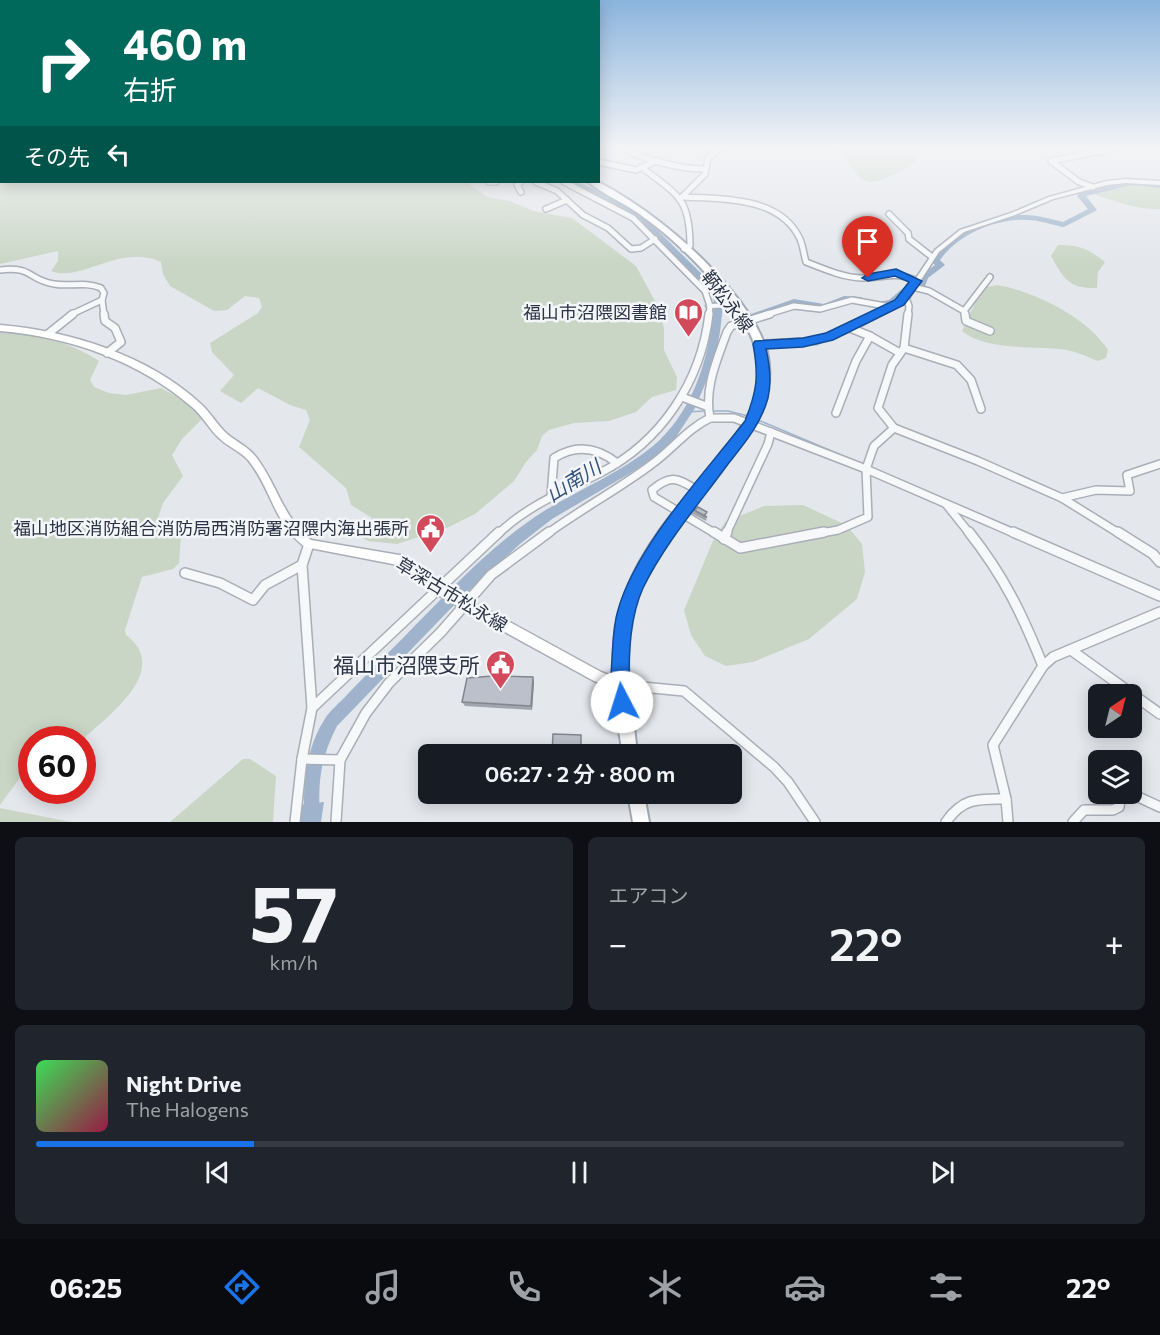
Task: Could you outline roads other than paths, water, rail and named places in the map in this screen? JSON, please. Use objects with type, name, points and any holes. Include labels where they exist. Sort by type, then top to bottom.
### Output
[{"type":"main road","name":"鞆松永線","points":[[601,187],[644,213],[720,285],[731,305],[747,321],[759,344],[764,370],[764,384],[752,420],[644,567],[626,610],[620,661],[620,685],[629,744]]},
{"type":"main road","points":[[0,328],[48,334],[89,345],[167,384],[197,406],[233,445],[252,458],[287,522],[301,540],[309,544]]},
{"type":"main road","name":"草深古市松永線","points":[[309,544],[401,560],[440,590],[598,677],[620,685]]},
{"type":"main road","points":[[638,804],[641,822]]},
{"type":"street","points":[[518,187],[521,192]]},
{"type":"street","points":[[549,187],[557,191],[587,218],[608,228],[631,249],[641,248],[655,239]]},
{"type":"street","points":[[312,708],[504,528],[551,496],[617,463],[659,430],[684,398],[707,332],[711,306],[705,291],[633,218],[574,187]]},
{"type":"street","points":[[669,187],[682,197],[762,206],[784,215],[800,240],[806,255],[806,262],[823,269],[861,278],[896,273],[964,312],[966,321],[990,331]]},
{"type":"street","points":[[682,197],[692,187]]},
{"type":"street","points":[[759,344],[816,341],[850,328],[906,298],[932,257],[962,231],[1051,198],[1093,188]]},
{"type":"street","points":[[682,197],[691,219],[690,246],[684,249]]},
{"type":"street","points":[[546,209],[567,200]]},
{"type":"street","points":[[889,214],[908,233],[909,239],[932,257]]},
{"type":"street","points":[[0,270],[29,269],[41,281],[49,284],[96,285],[104,293],[102,300],[105,321],[115,328],[121,342],[107,353]]},
{"type":"street","points":[[964,312],[990,277]]},
{"type":"street","points":[[906,298],[909,306],[902,351],[892,365],[879,408],[880,413],[894,428],[978,461],[1062,498],[1153,554],[1160,562]]},
{"type":"street","points":[[48,334],[72,314],[102,300]]},
{"type":"street","points":[[336,822],[335,759],[389,682],[441,632],[463,603],[491,575],[580,510],[653,464],[695,425],[707,410],[708,392],[726,332],[734,325],[794,306],[820,309],[852,300],[891,308]]},
{"type":"street","points":[[711,306],[731,305]]},
{"type":"street","points":[[850,328],[902,351],[957,365],[971,380],[981,409]]},
{"type":"street","points":[[836,413],[856,361],[870,336]]},
{"type":"street","points":[[684,398],[707,410],[734,418],[752,420],[771,432],[866,467],[1160,596]]},
{"type":"street","points":[[699,491],[674,477],[666,478],[652,490],[654,497],[681,515],[740,548],[838,530],[868,517],[866,467],[874,446],[894,428]]},
{"type":"street","points":[[724,539],[768,444],[771,432]]},
{"type":"street","points":[[551,496],[554,458],[565,450],[586,446],[607,454],[617,463]]},
{"type":"street","points":[[1062,498],[1096,490],[1130,492],[1127,475],[1160,464]]},
{"type":"street","points":[[944,501],[992,561],[1019,607],[1042,666]]},
{"type":"street","points":[[296,822],[312,708],[302,565],[309,544]]},
{"type":"street","points":[[185,573],[198,575],[211,582],[220,582],[253,600],[266,585],[302,565]]},
{"type":"street","points":[[1008,822],[1006,799],[993,745],[1042,666],[1053,657],[1160,612]]},
{"type":"street","points":[[1071,650],[1160,714]]},
{"type":"street","points":[[620,685],[684,691],[774,767],[788,782],[814,822]]},
{"type":"street","points":[[304,759],[335,759]]},
{"type":"street","points":[[1073,822],[1084,810],[1113,810],[1119,807],[1121,794],[1134,795],[1160,807]]},
{"type":"street","points":[[946,822],[952,812],[969,800],[1006,799]]},
{"type":"water","points":[[324,802],[321,822],[299,822],[300,805]]},
{"type":"waterway","name":"山南川","points":[[312,822],[311,793],[315,759],[332,721],[457,594],[515,540],[548,515],[624,472],[658,448],[672,434],[690,408],[704,378],[716,332],[718,298],[715,292],[638,216],[612,200],[584,187]]},
{"type":"waterway","points":[[919,286],[921,287],[924,277],[941,265],[935,261],[941,252],[950,243],[974,229],[1000,220],[1023,217],[1064,225],[1093,210],[1081,196],[1083,194],[1113,187]]},
{"type":"waterway","points":[[882,304],[892,302],[911,286]]},
{"type":"waterway","points":[[754,316],[794,302],[825,307],[844,299],[861,300]]},
{"type":"waterway","points":[[685,412],[706,411]]},
{"type":"waterway","points":[[711,411],[728,411],[748,416]]},
{"type":"waterway","points":[[758,420],[853,460]]},
{"type":"waterway","points":[[937,496],[1013,528]]},
{"type":"waterway","points":[[1147,585],[1160,591]]},
{"type":"place","name":"福山市沼隈図書館","points":[[688,338]]},
{"type":"place","name":"福山地区消防組合消防局西消防署沼隈内海出張所","points":[[430,554]]},
{"type":"place","name":"福山市沼隈支所","points":[[501,690]]}]
